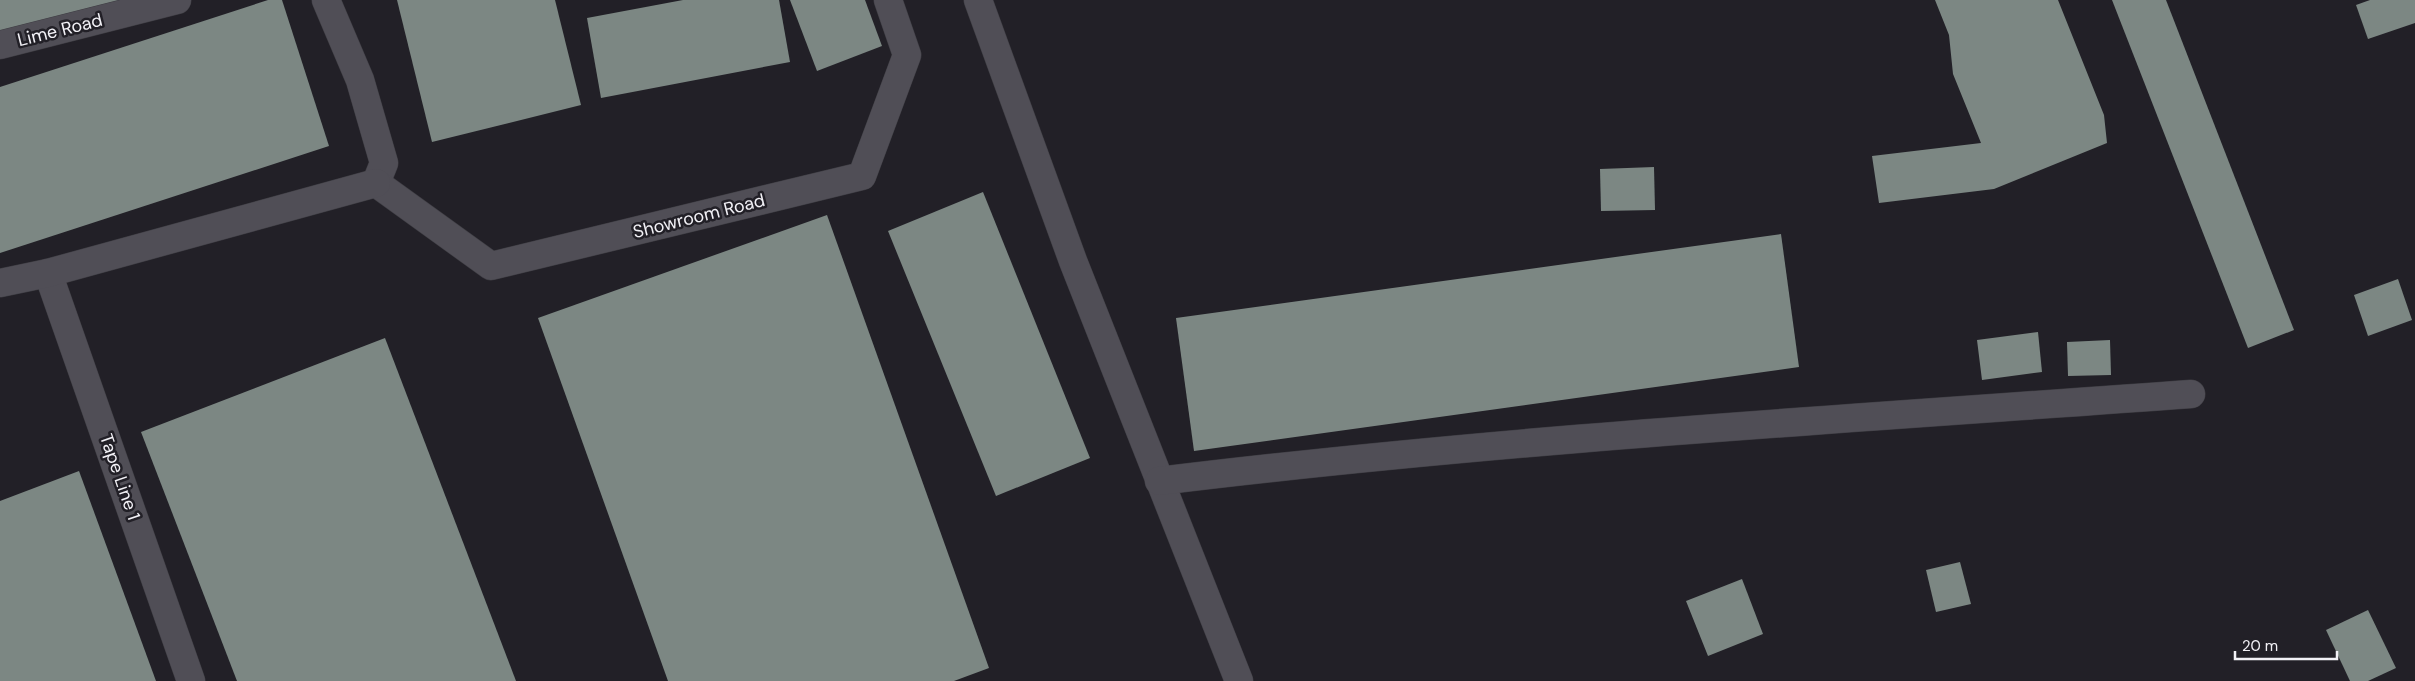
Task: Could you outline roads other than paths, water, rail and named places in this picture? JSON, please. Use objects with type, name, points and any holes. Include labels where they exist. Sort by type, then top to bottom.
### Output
[{"type":"street","name":"Lime Road","points":[[0,45],[177,0]]},
{"type":"street","points":[[0,282],[48,273],[376,183],[384,163],[360,80],[326,0]]},
{"type":"street","name":"Showroom Road","points":[[376,183],[491,266],[862,176],[907,55],[888,0]]},
{"type":"street","points":[[978,0],[1073,261],[1239,681]]},
{"type":"street","name":"Tape Line 1","points":[[48,273],[192,681]]},
{"type":"street","points":[[1159,481],[1292,465],[1619,435],[2191,394]]}]
